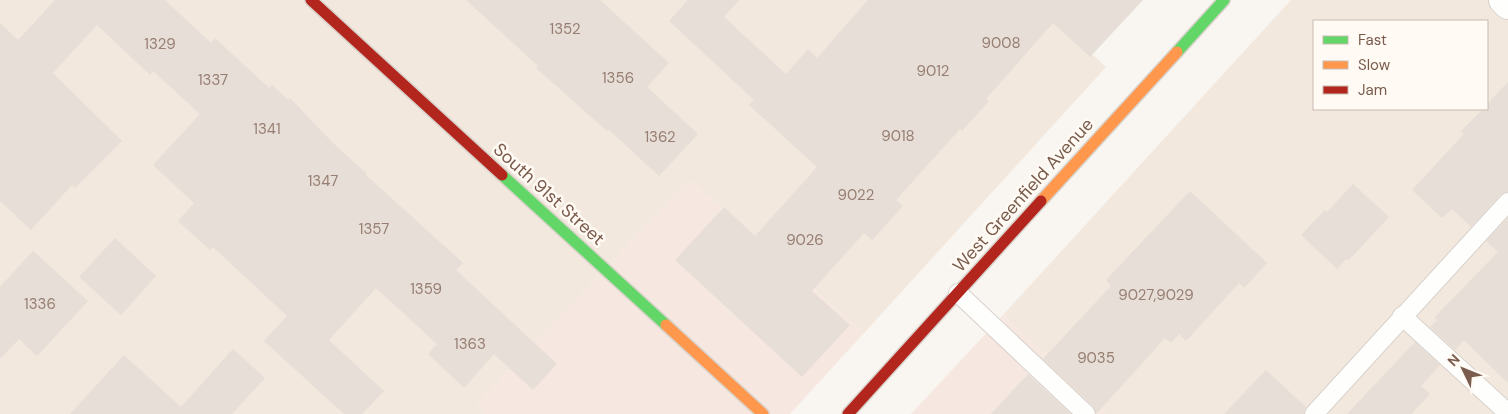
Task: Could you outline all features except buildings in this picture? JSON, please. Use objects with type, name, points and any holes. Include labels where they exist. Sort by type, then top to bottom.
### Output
[{"type":"street","name":"South 91st Street","points":[[311,0],[763,414]]},
{"type":"street","points":[[1503,0],[1508,5]]},
{"type":"street","name":"West Greenfield Avenue","points":[[848,414],[1221,1]]},
{"type":"lane","points":[[1314,414],[1508,202]]},
{"type":"lane","points":[[958,293],[1086,414]]},
{"type":"lane","points":[[1402,316],[1508,413]]},
{"type":"shaded area","points":[[0,0],[1033,0],[1106,67],[864,333],[689,180],[476,406],[484,414],[0,414]]},
{"type":"shaded area","points":[[1291,0],[1503,0],[1508,5],[1508,414],[1107,414],[1003,315]]},
{"type":"shaded area","points":[[689,180],[864,333],[790,414],[484,414],[476,406]]},
{"type":"shaded area","points":[[1003,315],[1107,414],[911,414]]},
{"type":"traffic: fast","points":[[1177,52],[1224,0]]},
{"type":"traffic: fast","points":[[502,175],[666,325]]},
{"type":"traffic: slow","points":[[1041,201],[1177,52]]},
{"type":"traffic: slow","points":[[666,325],[763,414]]},
{"type":"traffic: jam","points":[[311,0],[502,175]]},
{"type":"traffic: jam","points":[[848,414],[1041,201]]}]
